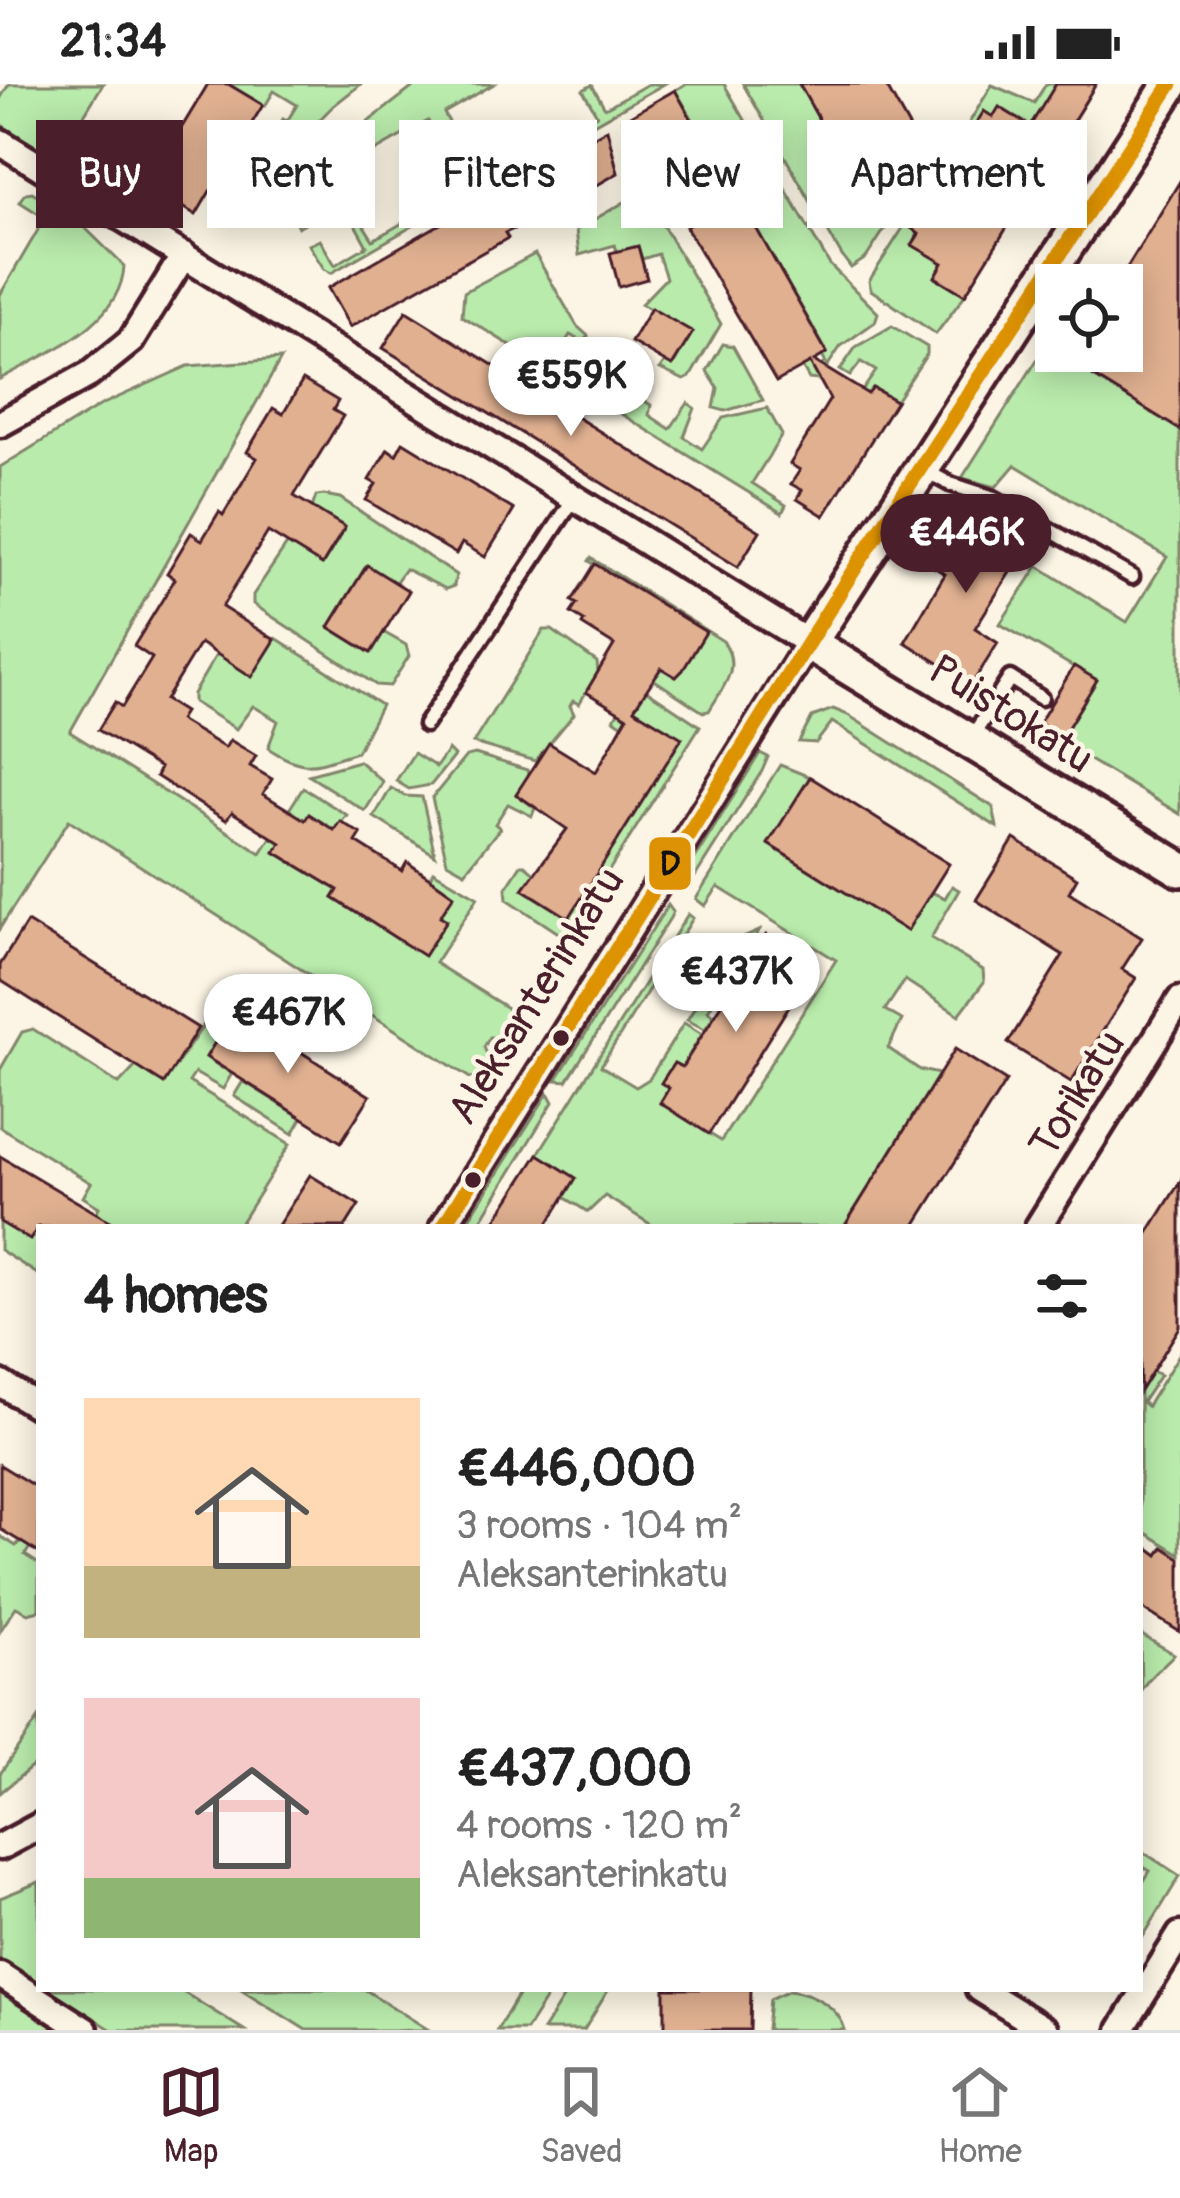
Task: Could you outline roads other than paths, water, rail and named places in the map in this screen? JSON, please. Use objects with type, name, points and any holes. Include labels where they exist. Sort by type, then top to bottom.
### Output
[{"type":"main road","name":"Aleksanterinkatu","points":[[809,643],[1171,84]]},
{"type":"main road","name":"Puistokatu","points":[[809,643],[1180,869]]},
{"type":"street","name":"Puistokatu","points":[[0,142],[809,643]]},
{"type":"street","points":[[0,424],[90,374],[131,341],[184,255]]},
{"type":"street","name":"Aleksanterinkatu","points":[[445,1224],[809,643]]},
{"type":"street","name":"Torikatu","points":[[1040,1224],[1180,1000]]},
{"type":"street","points":[[0,1383],[36,1405]]},
{"type":"street","points":[[0,1847],[36,1828]]},
{"type":"street","points":[[1120,2030],[1180,1935]]},
{"type":"street","points":[[0,1975],[85,2030]]},
{"type":"street","points":[[984,1992],[1045,2030]]},
{"type":"lane","points":[[920,468],[994,498],[1132,577]]},
{"type":"lane","points":[[425,725],[573,500]]},
{"type":"lane","points":[[970,741],[1010,678],[1042,698]]}]
